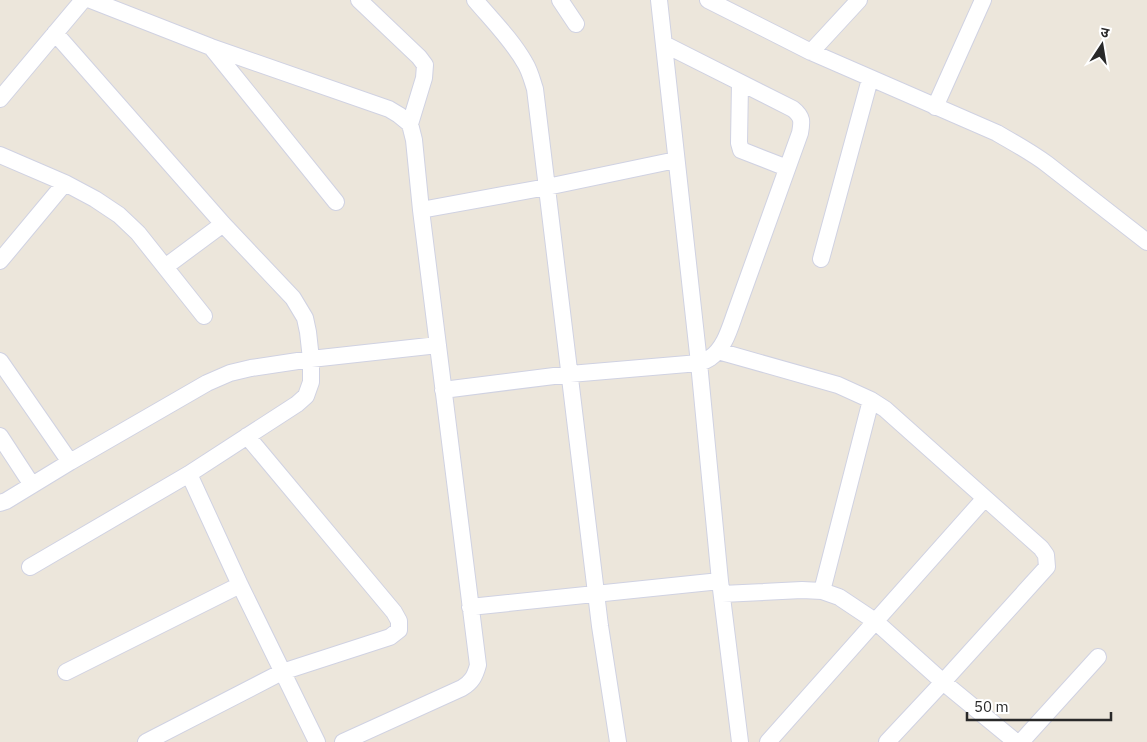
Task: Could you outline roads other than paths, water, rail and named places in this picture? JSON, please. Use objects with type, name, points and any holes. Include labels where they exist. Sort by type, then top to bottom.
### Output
[{"type":"street","points":[[0,99],[83,0]]},
{"type":"street","points":[[91,0],[211,47],[388,109],[410,124]]},
{"type":"street","points":[[343,742],[462,688],[471,682],[478,665],[421,210],[414,140],[410,124],[424,78],[425,65],[359,0]]},
{"type":"street","points":[[475,0],[525,63],[535,89],[596,593],[618,742]]},
{"type":"street","points":[[560,0],[576,24]]},
{"type":"street","points":[[658,0],[699,363],[721,588],[740,742]]},
{"type":"street","points":[[708,0],[811,52],[997,133],[1030,152],[1147,242]]},
{"type":"street","points":[[811,52],[859,0]]},
{"type":"street","points":[[935,107],[983,0]]},
{"type":"street","points":[[30,567],[189,474],[297,404],[306,396],[311,382],[311,359],[305,318],[293,298],[223,224],[55,33]]},
{"type":"street","points":[[443,390],[570,374],[699,363],[710,358],[718,351],[726,337],[736,311],[802,122],[798,113],[793,109],[664,44]]},
{"type":"street","points":[[211,47],[336,202]]},
{"type":"street","points":[[821,259],[870,79]]},
{"type":"street","points":[[740,82],[739,143],[741,150],[787,168]]},
{"type":"street","points":[[0,155],[65,183],[95,199],[119,215],[138,233],[204,316]]},
{"type":"street","points":[[421,210],[547,187],[676,160]]},
{"type":"street","points":[[0,261],[65,183]]},
{"type":"street","points":[[165,267],[223,224]]},
{"type":"street","points":[[0,503],[207,383],[230,373],[311,359],[438,345]]},
{"type":"street","points":[[718,351],[838,385],[871,400],[885,409],[1041,548],[1046,555],[1047,567],[887,742]]},
{"type":"street","points":[[0,361],[70,462]]},
{"type":"street","points":[[822,591],[871,400]]},
{"type":"street","points":[[0,436],[32,485]]},
{"type":"street","points":[[146,742],[282,672],[390,638],[399,630],[394,612],[247,436]]},
{"type":"street","points":[[189,474],[317,742]]},
{"type":"street","points":[[768,742],[985,498]]},
{"type":"street","points":[[66,672],[240,584]]},
{"type":"street","points":[[470,607],[596,593],[721,588],[822,591],[839,597],[874,621],[943,682],[1016,742]]},
{"type":"street","points":[[1021,742],[1098,657]]}]
